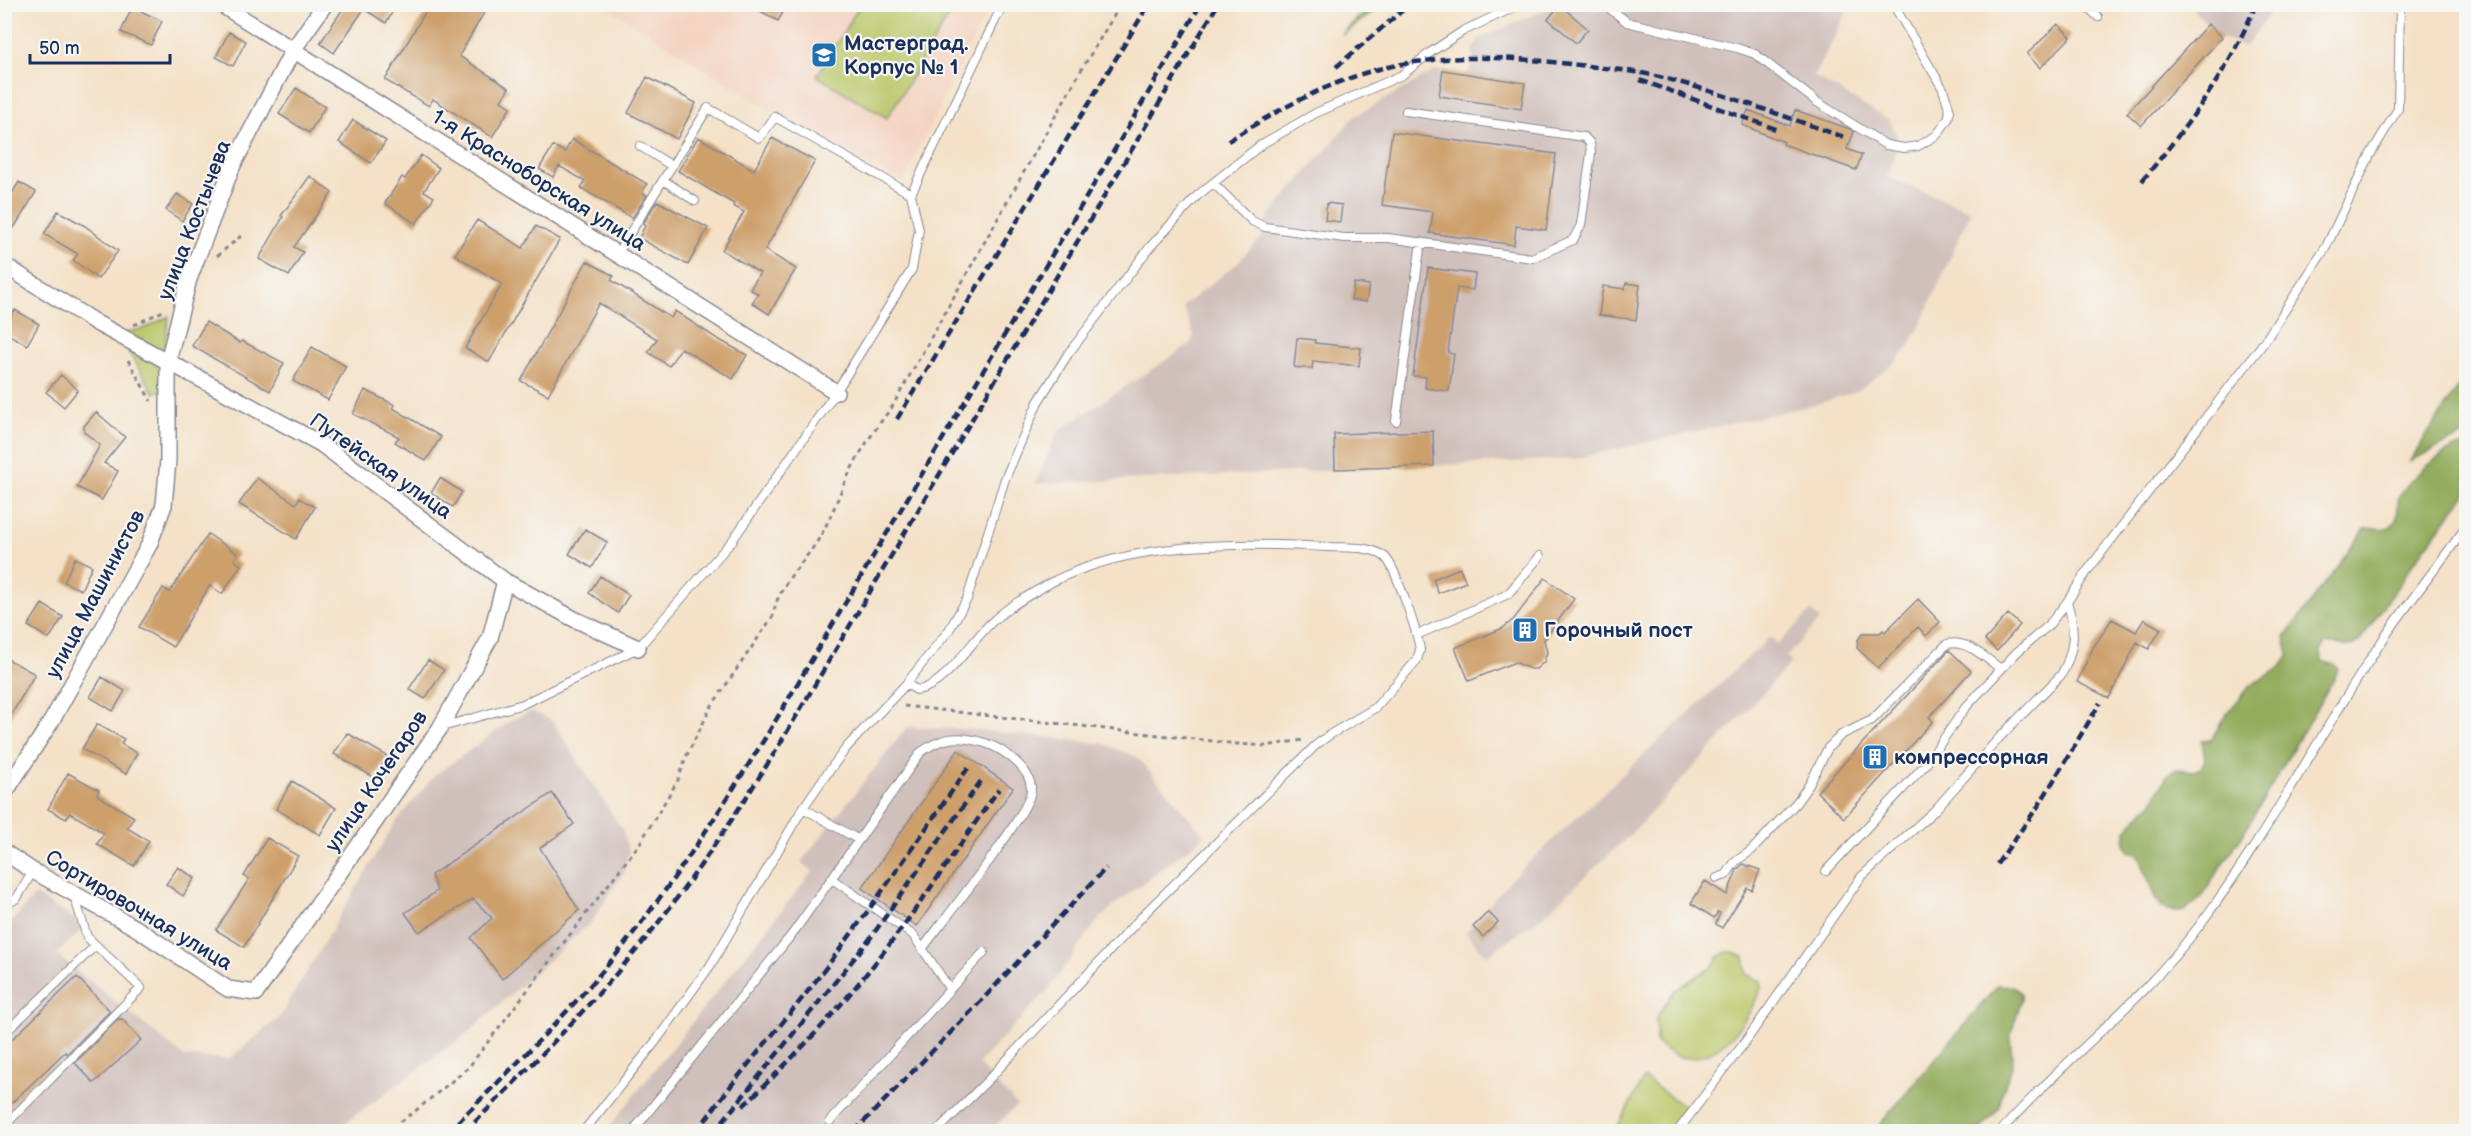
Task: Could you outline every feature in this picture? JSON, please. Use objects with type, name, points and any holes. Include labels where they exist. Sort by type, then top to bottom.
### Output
[{"type":"street","name":"1-я Красноборская улица","points":[[220,4],[836,392]]},
{"type":"street","name":"улица Костычева","points":[[168,361],[189,279],[232,167],[293,50],[325,4]]},
{"type":"street","name":"Путейская улица","points":[[4,265],[98,324],[321,444],[505,580],[574,620],[638,648]]},
{"type":"street","name":"улица Машинистов","points":[[4,794],[51,722],[149,544],[164,505],[168,461],[168,361]]},
{"type":"street","name":"улица Кочегаров","points":[[256,993],[440,728],[490,638],[505,580]]},
{"type":"street","name":"Сортировочная улица","points":[[4,852],[33,872],[136,928],[228,989],[256,993]]},
{"type":"lane","points":[[440,728],[523,704],[638,648],[732,541],[836,392],[912,269],[919,230],[911,194],[1003,4]]},
{"type":"lane","points":[[584,1131],[656,1041],[710,966],[803,808],[846,747],[906,684],[949,630],[967,599],[1005,480],[1046,387],[1068,354],[1172,220],[1213,183],[1262,144],[1316,113],[1402,75],[1463,31],[1521,4]]},
{"type":"lane","points":[[1604,4],[1615,15],[1627,22],[1755,54],[1806,95],[1878,140],[1897,149],[1918,146],[1937,135],[1948,119],[1950,111],[1943,89],[1895,6]]},
{"type":"lane","points":[[2085,4],[2098,17]]},
{"type":"lane","points":[[1826,871],[1926,764],[1965,708],[2001,669],[2048,626],[2088,570],[2265,341],[2326,247],[2370,155],[2398,109],[2400,4]]},
{"type":"lane","points":[[617,254],[708,108],[759,138],[775,117],[911,194]]},
{"type":"lane","points":[[1213,183],[1251,221],[1265,227],[1344,238],[1388,238],[1532,258],[1566,244],[1577,235],[1581,225],[1590,143],[1584,137],[1576,134],[1406,111]]},
{"type":"lane","points":[[639,146],[672,166]]},
{"type":"lane","points":[[663,180],[695,201]]},
{"type":"lane","points":[[1396,421],[1420,242]]},
{"type":"lane","points":[[2000,1131],[2026,1101],[2143,991],[2198,928],[2226,888],[2381,643],[2466,527]]},
{"type":"lane","points":[[906,684],[917,690],[932,685],[951,668],[994,619],[1052,582],[1108,561],[1188,548],[1288,544],[1374,551],[1390,561],[1417,635],[1420,650],[1417,660],[1405,676],[1375,708],[1316,745],[1140,918],[1006,1061],[936,1131]]},
{"type":"lane","points":[[1417,635],[1508,594],[1540,556]]},
{"type":"lane","points":[[1677,1131],[1748,1038],[1861,877],[1934,811],[2000,737],[2061,675],[2067,665],[2074,640],[2067,602]]},
{"type":"lane","points":[[1717,878],[1726,875],[1735,862],[1752,850],[1796,803],[1828,748],[1841,735],[1872,720],[1947,644],[1960,643],[1968,646],[2001,669]]},
{"type":"lane","points":[[632,1131],[793,933],[917,757],[940,740],[969,740],[990,745],[1017,764],[1025,773],[1030,782],[1031,792],[1018,819],[923,948]]},
{"type":"lane","points":[[803,808],[859,840]]},
{"type":"lane","points":[[4,906],[17,897],[33,872]]},
{"type":"lane","points":[[832,879],[902,927],[923,948],[950,988]]},
{"type":"lane","points":[[4,1126],[141,988],[87,937],[73,894]]},
{"type":"lane","points":[[4,1034],[96,945]]},
{"type":"lane","points":[[830,1121],[984,952]]},
{"type":"path","points":[[386,1131],[414,1112],[468,1068],[640,843],[678,780],[711,706],[773,616],[775,603],[784,584],[809,555],[821,535],[834,511],[845,482],[872,435],[892,407],[1080,72],[1121,4]]},
{"type":"path","points":[[124,353],[151,402]]},
{"type":"path","points":[[887,704],[1266,746],[1331,734]]},
{"type":"shaded area","points":[[1603,4],[1851,5],[1814,76],[1889,120],[1899,141],[1887,177],[1971,211],[1920,326],[1908,348],[1892,365],[1857,391],[1817,404],[1573,459],[1035,484],[1058,431],[1189,345],[1194,336],[1183,306],[1235,265],[1262,237],[1269,216],[1354,117],[1436,70],[1466,74],[1472,66],[1473,49],[1480,38],[1557,5],[1583,5],[1595,10]]},
{"type":"shaded area","name":"Мастерград. Корпус № 1","points":[[604,5],[990,5],[903,182],[762,105]]},
{"type":"shaded area","points":[[2198,5],[2276,5],[2245,47],[2222,37],[2193,10]]},
{"type":"shaded area","points":[[1811,611],[1820,620],[1786,657],[1792,662],[1630,835],[1543,916],[1486,956],[1466,932],[1511,879],[1770,637],[1778,644]]},
{"type":"shaded area","points":[[532,711],[552,721],[623,831],[629,852],[623,874],[592,921],[469,1032],[334,1131],[5,1132],[5,930],[35,895],[86,926],[56,954],[185,1057],[229,1059],[280,1017],[395,823],[435,775],[512,720]]},
{"type":"shaded area","points":[[907,727],[979,730],[1104,744],[1137,757],[1205,836],[1113,906],[1094,925],[1049,989],[978,1064],[1017,1105],[990,1131],[605,1132],[813,871],[801,862]]},
{"type":"green space","points":[[860,5],[956,5],[887,118],[817,76]]},
{"type":"green space","points":[[1369,5],[1383,5],[1342,35]]},
{"type":"green space","points":[[169,316],[164,352],[125,333],[146,328]]},
{"type":"green space","points":[[128,351],[136,351],[161,367],[161,390],[154,393]]},
{"type":"green space","points":[[2466,376],[2466,434],[2410,461],[2461,383]]},
{"type":"green space","points":[[2460,446],[2466,446],[2466,494],[2420,554],[2359,642],[2351,646],[2325,643],[2321,649],[2322,661],[2335,665],[2338,669],[2336,675],[2243,834],[2200,899],[2184,911],[2175,912],[2163,908],[2155,898],[2139,855],[2129,852],[2125,845],[2126,830],[2153,801],[2168,774],[2177,769],[2194,771],[2201,768],[2205,759],[2202,741],[2211,740],[2225,716],[2251,685],[2280,668],[2289,655],[2285,637],[2365,529],[2386,528],[2392,525],[2398,515],[2399,498],[2409,483],[2435,460]]},
{"type":"green space","points":[[1726,952],[1734,952],[1744,957],[1747,975],[1761,981],[1761,988],[1747,1017],[1732,1036],[1713,1051],[1692,1058],[1673,1055],[1656,1042],[1656,1018],[1675,990],[1712,967],[1718,957]]},
{"type":"green space","points":[[1998,985],[2011,986],[2022,994],[2010,1037],[2013,1065],[1999,1108],[1979,1131],[1874,1131]]},
{"type":"green space","points":[[1644,1078],[1686,1108],[1668,1131],[1615,1131]]},
{"type":"building","points":[[346,4],[397,4],[386,23],[364,9],[334,53],[320,43]]},
{"type":"building","points":[[430,4],[473,4],[485,11],[459,56],[509,88],[501,101],[511,107],[492,137],[433,99],[429,106],[385,80]]},
{"type":"building","points":[[748,4],[788,4],[778,21]]},
{"type":"building","points":[[1560,5],[1588,29],[1576,43],[1548,19]]},
{"type":"building","points":[[132,7],[162,21],[151,45],[121,32]]},
{"type":"building","points":[[2058,24],[2071,37],[2040,68],[2027,54]]},
{"type":"building","points":[[2208,24],[2222,37],[2141,126],[2127,113]]},
{"type":"building","points":[[229,32],[246,41],[233,66],[216,57]]},
{"type":"building","points":[[1443,70],[1525,83],[1521,109],[1439,96]]},
{"type":"building","points":[[647,77],[696,103],[677,139],[628,113]]},
{"type":"building","points":[[296,88],[325,107],[309,133],[279,114]]},
{"type":"building","points":[[1748,110],[1790,126],[1795,110],[1850,129],[1854,132],[1847,149],[1862,155],[1856,170],[1783,144],[1784,142],[1742,125]]},
{"type":"building","points":[[353,120],[386,141],[371,163],[339,142]]},
{"type":"building","points":[[1392,132],[1556,154],[1546,230],[1516,226],[1514,245],[1430,233],[1433,212],[1382,205]]},
{"type":"building","points":[[698,137],[754,170],[772,138],[815,161],[765,250],[796,269],[769,314],[752,303],[758,294],[750,289],[760,273],[722,250],[744,212],[678,171]]},
{"type":"building","points":[[572,139],[647,184],[642,193],[647,195],[632,218],[581,188],[585,181],[559,166],[553,177],[539,169],[553,146],[565,152]]},
{"type":"building","points":[[421,155],[439,168],[424,191],[434,197],[416,224],[385,203],[402,177],[405,179]]},
{"type":"building","points":[[310,176],[332,193],[294,247],[303,252],[289,276],[259,259],[283,217],[281,216]]},
{"type":"building","points":[[19,182],[36,192],[14,228],[4,222],[4,206]]},
{"type":"building","points":[[177,194],[193,204],[182,221],[166,210]]},
{"type":"building","points":[[657,201],[708,228],[688,265],[639,238],[645,226],[643,224]]},
{"type":"building","points":[[1327,203],[1342,205],[1340,222],[1325,220]]},
{"type":"building","points":[[58,211],[85,226],[118,251],[98,279],[73,260],[78,254],[44,234]]},
{"type":"building","points":[[477,220],[523,248],[536,226],[560,239],[489,362],[465,348],[502,284],[455,255]]},
{"type":"building","points":[[587,261],[614,276],[611,280],[671,318],[675,311],[747,355],[733,379],[681,348],[669,366],[648,352],[657,339],[599,303],[548,395],[521,381]]},
{"type":"building","points":[[1428,268],[1475,274],[1473,290],[1457,288],[1448,353],[1454,354],[1449,391],[1425,388],[1426,377],[1413,376]]},
{"type":"building","points":[[1354,283],[1369,285],[1366,302],[1351,300]]},
{"type":"building","points":[[1626,283],[1640,285],[1636,320],[1599,315],[1603,286],[1625,289]]},
{"type":"building","points":[[15,310],[39,324],[27,345],[4,332],[4,327]]},
{"type":"building","points":[[206,322],[240,343],[242,341],[284,363],[270,391],[192,346]]},
{"type":"building","points":[[1297,338],[1315,340],[1315,343],[1361,348],[1359,366],[1313,361],[1312,369],[1294,367]]},
{"type":"building","points":[[312,347],[346,366],[328,400],[293,381]]},
{"type":"building","points":[[61,375],[78,390],[64,407],[46,392]]},
{"type":"building","points":[[365,390],[395,405],[393,408],[441,437],[426,461],[395,442],[399,437],[353,414]]},
{"type":"building","points":[[96,412],[125,437],[104,463],[118,471],[102,500],[77,487],[100,445],[84,432],[84,426]]},
{"type":"building","points":[[1433,431],[1434,466],[1335,469],[1334,434]]},
{"type":"building","points":[[257,478],[296,504],[299,498],[315,507],[296,539],[239,504]]},
{"type":"building","points":[[440,478],[462,492],[453,507],[431,493]]},
{"type":"building","points":[[585,529],[607,542],[592,568],[569,554]]},
{"type":"building","points":[[208,534],[238,554],[234,560],[241,565],[222,594],[210,585],[173,647],[139,627],[163,588],[170,592]]},
{"type":"building","points":[[75,558],[92,566],[81,590],[64,582]]},
{"type":"building","points":[[1460,568],[1466,582],[1438,593],[1433,579]]},
{"type":"building","points":[[600,576],[629,595],[618,613],[589,593]]},
{"type":"building","name":"Горочный пост","points":[[1545,578],[1574,599],[1544,640],[1547,652],[1544,662],[1536,669],[1530,669],[1515,662],[1469,681],[1455,648],[1503,628],[1514,619]]},
{"type":"building","points":[[1918,599],[1940,622],[1926,636],[1918,627],[1878,668],[1857,648],[1858,640],[1863,633],[1880,633],[1883,630],[1885,632]]},
{"type":"building","points":[[42,604],[63,617],[49,639],[28,626]]},
{"type":"building","points":[[2008,614],[2020,625],[1997,651],[1985,640]]},
{"type":"building","points":[[2112,619],[2136,632],[2144,619],[2161,629],[2149,649],[2137,642],[2109,698],[2077,682],[2093,648]]},
{"type":"building","name":"компрессорная","points":[[1949,650],[1971,671],[1929,717],[1933,721],[1844,818],[1817,792]]},
{"type":"building","points":[[4,657],[35,674],[4,727]]},
{"type":"building","points":[[428,660],[444,670],[425,699],[409,689]]},
{"type":"building","points":[[102,677],[125,691],[113,711],[90,697]]},
{"type":"building","points":[[97,724],[124,739],[121,744],[137,753],[126,774],[82,749]]},
{"type":"building","points":[[347,733],[387,756],[375,778],[334,754]]},
{"type":"building","points":[[958,750],[1013,788],[917,926],[862,888]]},
{"type":"building","points":[[68,773],[99,790],[97,795],[134,817],[127,828],[149,841],[134,866],[97,844],[104,833],[70,813],[66,819],[48,809]]},
{"type":"building","points":[[292,781],[336,808],[320,835],[276,809]]},
{"type":"building","points":[[552,793],[574,824],[540,848],[579,910],[502,979],[471,938],[492,918],[473,899],[419,932],[405,913],[437,891],[431,875]]},
{"type":"building","points":[[267,838],[298,856],[244,947],[216,930],[249,879],[244,876]]},
{"type":"building","points":[[1743,864],[1760,870],[1752,890],[1747,888],[1722,928],[1716,924],[1720,913],[1718,912],[1714,918],[1691,903],[1705,881],[1727,895],[1737,870]]},
{"type":"building","points":[[178,867],[195,878],[183,896],[166,884]]},
{"type":"building","points":[[1488,912],[1498,922],[1483,937],[1473,927]]},
{"type":"building","points":[[77,977],[110,1011],[67,1054],[65,1052],[4,1110],[4,1047]]},
{"type":"building","points":[[118,1019],[122,1019],[141,1040],[94,1083],[75,1063]]},
{"type":"railway","points":[[897,419],[1149,4]]},
{"type":"railway","points":[[448,1132],[587,989],[650,911],[691,854],[767,735],[1201,4]]},
{"type":"railway","points":[[465,1132],[569,1026],[628,960],[687,885],[723,832],[775,752],[1218,4]]},
{"type":"railway","points":[[1336,67],[1410,4]]},
{"type":"railway","points":[[2142,181],[2220,76],[2256,4]]},
{"type":"railway","points":[[1228,141],[1299,100],[1355,76],[1401,64],[1454,58],[1507,59],[1625,70],[1686,84],[1844,137]]},
{"type":"railway","points":[[1640,80],[1776,129]]},
{"type":"railway","points":[[1997,864],[2039,805],[2100,703]]},
{"type":"railway","points":[[697,1132],[723,1095],[808,991],[849,936],[968,768]]},
{"type":"railway","points":[[714,1132],[869,940],[983,778]]},
{"type":"railway","points":[[743,1106],[805,1044],[862,979],[915,909],[999,789]]},
{"type":"railway","points":[[854,1132],[1106,868]]},
{"type":"place","name":"Мастерград. Корпус № 1","points":[[824,55]]},
{"type":"place","name":"Горочный пост","points":[[1525,630]]},
{"type":"place","name":"компрессорная","points":[[1875,757]]}]
